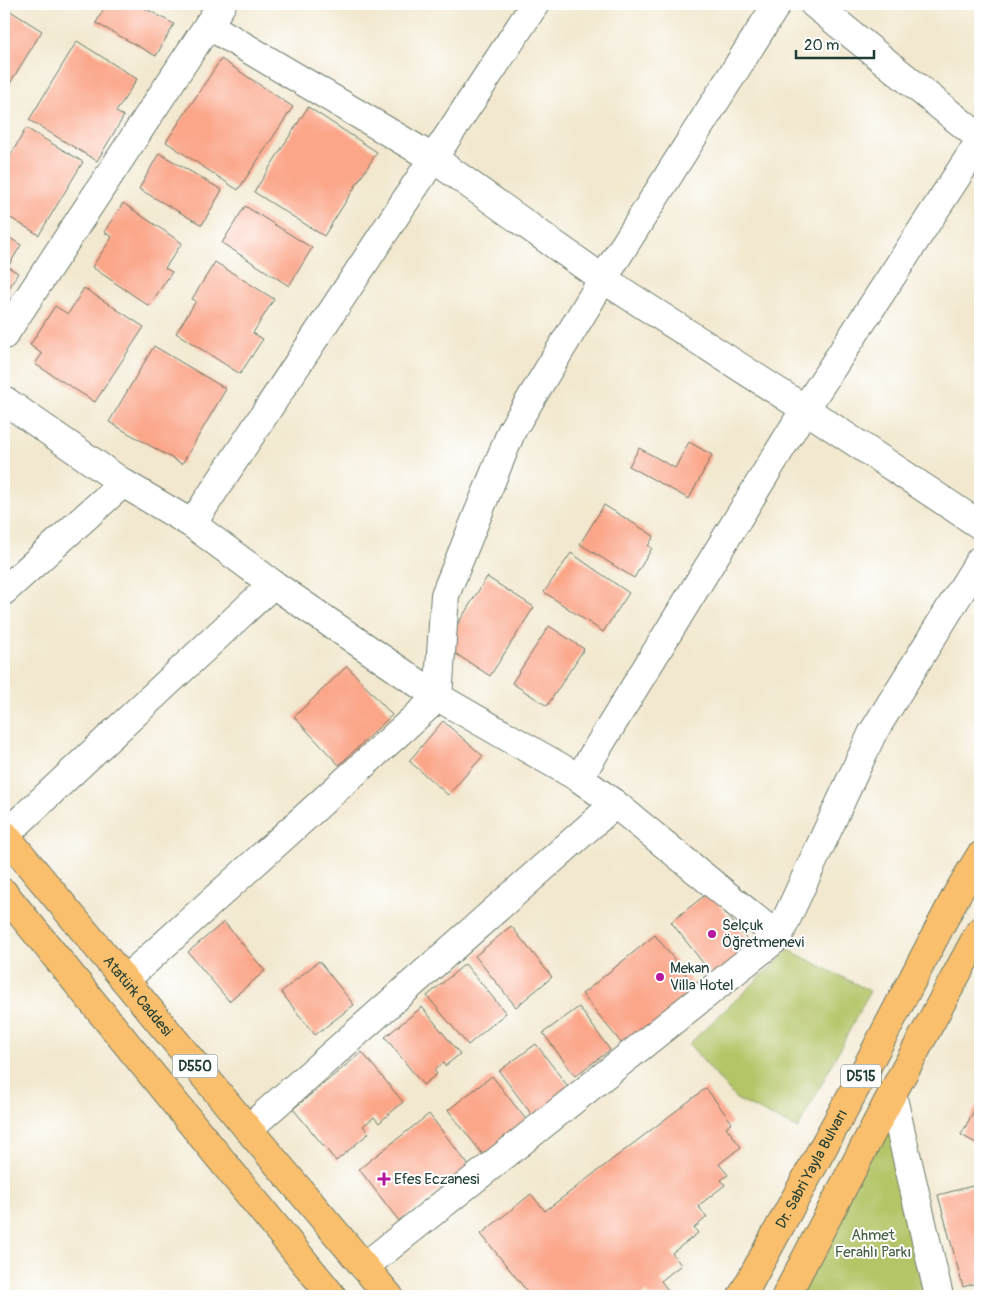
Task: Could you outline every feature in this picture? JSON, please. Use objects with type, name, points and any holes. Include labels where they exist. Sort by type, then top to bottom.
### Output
[{"type":"highway","name":"Atatürk Caddesi","points":[[4,834],[389,1296]]},
{"type":"highway","name":"Dr. Sabri Yayla Bulvarı","points":[[742,1296],[862,1076],[956,896],[980,856]]},
{"type":"highway","name":"D550","points":[[4,894],[332,1296]]},
{"type":"highway","name":"D515","points":[[786,1296],[892,1094],[976,947]]},
{"type":"street","points":[[192,524],[535,4]]},
{"type":"street","points":[[125,980],[438,697],[445,595],[512,430],[603,279],[777,4]]},
{"type":"street","points":[[579,778],[805,409],[980,140],[814,4]]},
{"type":"street","points":[[4,335],[215,14],[434,159],[603,279],[805,409],[980,525]]},
{"type":"street","points":[[4,400],[123,483],[192,524],[273,584],[438,697],[579,778],[615,804],[778,937]]},
{"type":"street","points":[[4,591],[123,483]]},
{"type":"street","points":[[364,1267],[778,937],[872,734],[980,560]]},
{"type":"street","points":[[4,834],[273,584]]},
{"type":"street","points":[[248,1129],[615,804]]},
{"type":"street","points":[[892,1094],[939,1296]]},
{"type":"green space","points":[[789,950],[870,991],[798,1129],[736,1099],[689,1044]]},
{"type":"green space","name":"Ahmet Ferahlı Parkı","points":[[892,1094],[939,1296],[786,1296]]},
{"type":"building","points":[[106,4],[137,4],[174,24],[156,56],[96,23]]},
{"type":"building","points":[[4,7],[42,31],[4,93]]},
{"type":"building","points":[[77,41],[137,79],[116,112],[124,116],[97,161],[29,120]]},
{"type":"building","points":[[221,59],[293,107],[238,190],[166,142]]},
{"type":"building","points":[[308,107],[377,152],[324,236],[254,192]]},
{"type":"building","points":[[26,128],[83,162],[39,235],[4,214],[4,167]]},
{"type":"building","points":[[159,153],[222,190],[202,225],[139,189]]},
{"type":"building","points":[[123,203],[182,243],[165,268],[172,272],[149,306],[92,267],[112,237],[104,232]]},
{"type":"building","points":[[245,206],[312,248],[289,286],[222,243]]},
{"type":"building","points":[[4,234],[21,245],[8,267],[18,273],[4,297]]},
{"type":"building","points":[[215,262],[274,299],[253,333],[263,339],[240,374],[176,333],[196,301],[192,299]]},
{"type":"building","points":[[84,288],[144,327],[95,402],[35,364],[42,354],[30,345],[55,306],[68,314]]},
{"type":"building","points":[[154,346],[226,389],[182,464],[109,422]]},
{"type":"building","points":[[689,442],[712,455],[689,499],[629,466],[639,448],[675,468]]},
{"type":"building","points":[[604,505],[654,536],[648,546],[652,548],[634,578],[580,544]]},
{"type":"building","points":[[571,553],[629,593],[603,632],[544,592]]},
{"type":"building","points":[[487,577],[534,607],[490,676],[444,646]]},
{"type":"building","points":[[549,626],[584,649],[547,706],[512,683]]},
{"type":"building","points":[[347,666],[392,715],[339,765],[294,717]]},
{"type":"building","points":[[443,721],[483,756],[448,795],[409,761]]},
{"type":"building","name":"Selçuk Öğretmenevi","points":[[709,892],[752,946],[714,977],[671,922]]},
{"type":"building","points":[[224,922],[265,971],[229,1001],[188,952]]},
{"type":"building","points":[[511,926],[552,977],[516,1007],[475,956]]},
{"type":"building","points":[[655,935],[699,991],[626,1049],[582,994]]},
{"type":"building","points":[[319,961],[354,1005],[315,1035],[281,992]]},
{"type":"building","points":[[465,964],[506,1013],[468,1045],[427,996]]},
{"type":"building","points":[[422,1007],[460,1054],[445,1066],[443,1063],[434,1070],[437,1074],[423,1085],[385,1037]]},
{"type":"building","points":[[579,1007],[610,1050],[575,1076],[543,1033]]},
{"type":"building","points":[[536,1044],[572,1092],[535,1119],[499,1071]]},
{"type":"building","points":[[362,1052],[403,1102],[379,1123],[374,1117],[363,1126],[369,1133],[336,1161],[293,1109]]},
{"type":"building","points":[[492,1076],[528,1122],[484,1156],[448,1110]]},
{"type":"building","points":[[706,1088],[732,1123],[726,1127],[741,1147],[719,1164],[728,1175],[721,1180],[725,1185],[698,1206],[707,1217],[694,1228],[698,1233],[672,1253],[681,1265],[661,1281],[671,1294],[668,1296],[649,1296],[646,1292],[641,1296],[531,1296],[481,1234],[531,1194],[545,1211]]},
{"type":"building","points":[[980,1099],[980,1145],[961,1135]]},
{"type":"building","points":[[429,1114],[470,1167],[399,1221],[359,1169]]},
{"type":"building","points":[[980,1184],[980,1282],[963,1287],[938,1195]]},
{"type":"place","name":"Selçuk Öğretmenevi","points":[[712,934]]},
{"type":"place","name":"Mekan Villa Hotel","points":[[660,977]]},
{"type":"place","name":"Efes Eczanesi","points":[[384,1179]]}]
